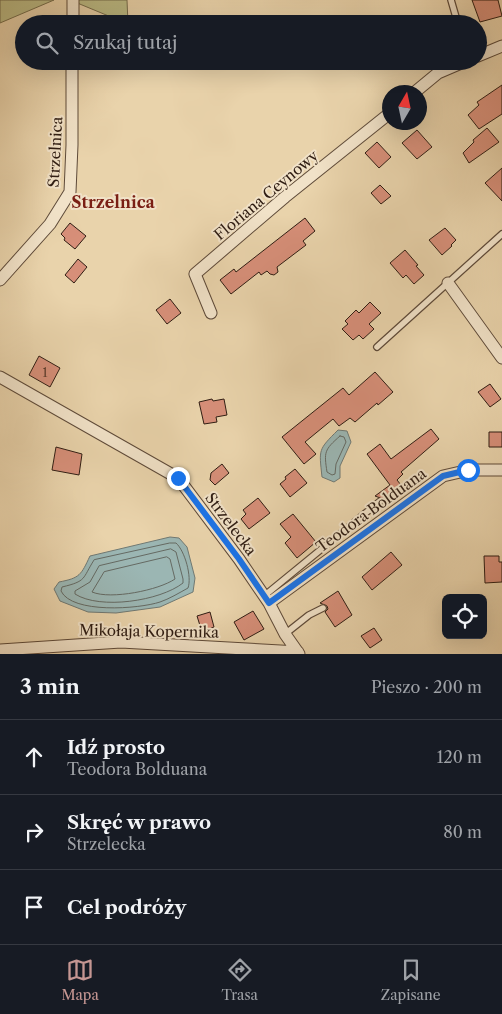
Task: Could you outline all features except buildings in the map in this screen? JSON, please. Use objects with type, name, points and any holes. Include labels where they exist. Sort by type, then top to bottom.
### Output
[{"type":"street","points":[[72,15],[73,0]]},
{"type":"street","points":[[487,52],[502,46]]},
{"type":"street","name":"Strzelnica","points":[[0,280],[50,224],[70,192],[72,70]]},
{"type":"street","points":[[423,85],[438,73],[445,70]]},
{"type":"street","name":"Floriana Ceynowy","points":[[211,313],[195,274],[285,197],[382,120]]},
{"type":"street","points":[[448,282],[502,358]]},
{"type":"street","name":"Strzelecka","points":[[0,377],[178,478],[239,559],[267,600],[285,634],[298,653]]},
{"type":"street","name":"Teodora Bolduana","points":[[267,600],[443,476],[468,470],[502,470]]},
{"type":"street","name":"Mikołaja Kopernika","points":[[0,650],[121,642],[298,653]]},
{"type":"lane","points":[[451,0],[455,15]]},
{"type":"lane","points":[[377,348],[502,234]]},
{"type":"lane","points":[[267,600],[379,502]]},
{"type":"lane","points":[[285,634],[309,615],[323,608]]},
{"type":"green space","points":[[0,0],[54,0],[15,15],[0,23]]},
{"type":"green space","points":[[70,0],[127,0],[128,15],[106,15]]},
{"type":"water","points":[[338,430],[347,431],[351,442],[340,466],[340,478],[334,482],[322,477],[320,455],[323,446]]},
{"type":"water","points":[[170,537],[179,538],[187,547],[195,578],[193,592],[160,607],[116,613],[88,612],[60,601],[54,589],[59,582],[79,575],[90,556]]},
{"type":"district","name":"Strzelnica","points":[[113,202]]},
{"type":"route","points":[[178,478],[239,559],[269,603],[443,476],[468,470]]}]
